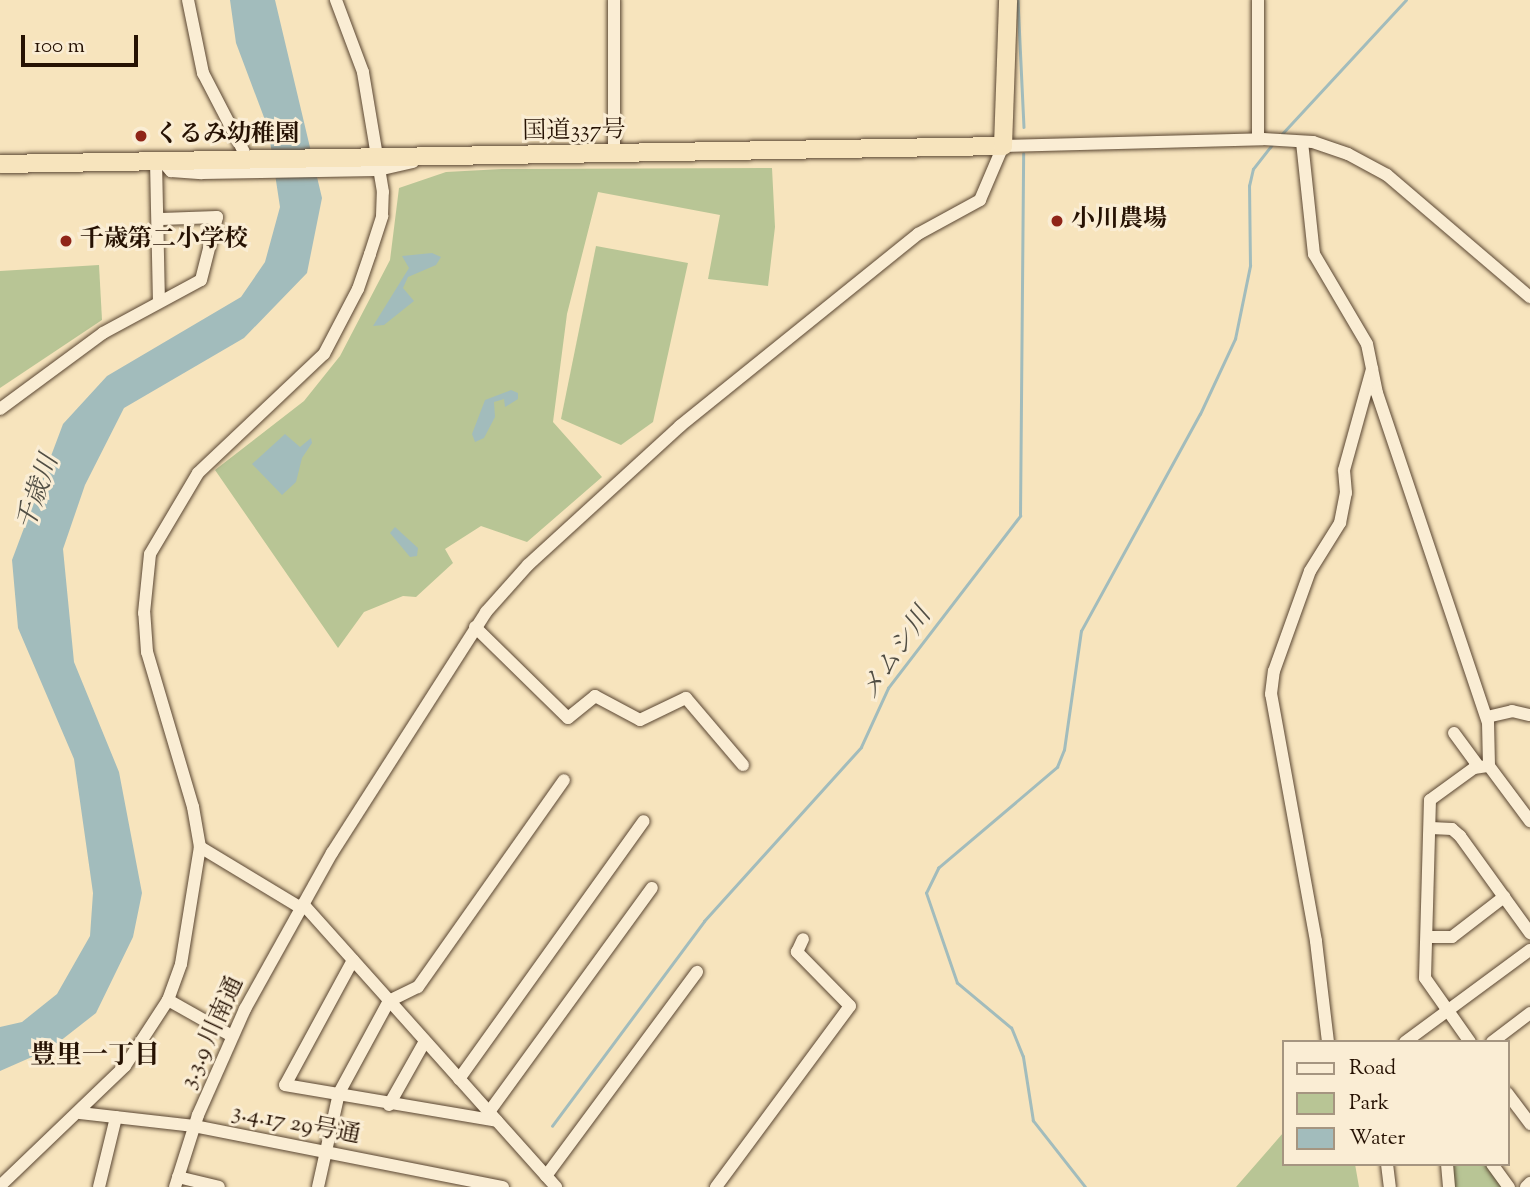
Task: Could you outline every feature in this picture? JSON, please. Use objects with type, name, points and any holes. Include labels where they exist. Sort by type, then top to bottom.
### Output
[{"type":"highway","points":[[1003,146],[1008,0]]},
{"type":"highway","name":"国道337号","points":[[0,164],[376,164],[434,157],[614,156],[1003,146]]},
{"type":"street","points":[[188,0],[203,73],[237,162]]},
{"type":"street","points":[[0,1186],[80,1114],[125,1066],[168,1000],[190,929],[200,847],[193,807],[147,652],[144,613],[150,554],[198,473],[324,354],[358,289],[382,216],[363,72],[336,0]]},
{"type":"street","points":[[614,0],[614,156]]},
{"type":"street","points":[[1258,0],[1261,139]]},
{"type":"street","points":[[1003,146],[1261,139],[1299,141],[1348,154],[1387,175],[1530,297]]},
{"type":"street","points":[[1299,141],[1314,254],[1367,345],[1372,369],[1487,717],[1484,767]]},
{"type":"street","name":"3.3.9 川南通","points":[[176,1182],[194,1126],[232,1036],[302,906],[475,627],[528,565],[685,421],[918,234],[980,200],[1003,146]]},
{"type":"street","points":[[159,302],[160,162]]},
{"type":"street","points":[[0,409],[103,333],[201,280],[217,217],[161,219]]},
{"type":"street","points":[[1328,1040],[1316,941],[1271,694],[1274,671],[1306,582],[1317,556],[1340,523],[1346,493],[1344,470],[1372,369]]},
{"type":"street","points":[[475,627],[568,718],[595,696],[640,720],[686,698],[743,765]]},
{"type":"street","points":[[1487,717],[1512,711],[1530,715]]},
{"type":"street","points":[[1454,733],[1530,821]]},
{"type":"street","points":[[1468,1040],[1426,978],[1432,828],[1430,800],[1484,767]]},
{"type":"street","points":[[318,1187],[338,1096],[389,1001],[418,987],[564,780]]},
{"type":"street","points":[[459,1079],[644,821]]},
{"type":"street","points":[[1432,828],[1452,829],[1460,836],[1530,933]]},
{"type":"street","points":[[200,847],[302,906],[354,960],[556,1187]]},
{"type":"street","points":[[493,1117],[652,888]]},
{"type":"street","points":[[1427,937],[1452,937],[1504,897]]},
{"type":"street","points":[[716,1187],[850,1006],[797,952],[803,939]]},
{"type":"street","points":[[1408,1040],[1530,950]]},
{"type":"street","points":[[354,960],[285,1085],[389,1105],[493,1117]]},
{"type":"street","points":[[546,1176],[697,972]]},
{"type":"street","points":[[168,1000],[232,1036]]},
{"type":"street","points":[[1495,1040],[1528,1020]]},
{"type":"street","points":[[389,1105],[425,1041]]},
{"type":"street","points":[[1509,1096],[1530,1124]]},
{"type":"street","name":"3.4.17 29号通","points":[[80,1114],[194,1126],[460,1183],[503,1187]]},
{"type":"street","points":[[99,1187],[116,1118]]},
{"type":"street","points":[[1387,1166],[1390,1187]]},
{"type":"street","points":[[1447,1166],[1449,1187]]},
{"type":"street","points":[[1493,1166],[1509,1187]]},
{"type":"street","points":[[176,1182],[219,1187]]},
{"type":"street","points":[[1526,1187],[1530,1183]]},
{"type":"green space","points":[[772,168],[775,227],[768,286],[708,279],[720,215],[598,192],[567,314],[553,422],[602,477],[527,542],[481,526],[445,549],[453,563],[416,597],[403,596],[364,612],[338,648],[215,470],[304,401],[340,356],[390,260],[399,188],[446,172],[502,169]]},
{"type":"green space","points":[[596,246],[688,263],[653,422],[621,445],[561,419]]},
{"type":"green space","points":[[99,265],[102,320],[0,388],[0,271]]},
{"type":"green space","points":[[1282,1134],[1282,1166],[1355,1166],[1359,1187],[1236,1187]]},
{"type":"green space","points":[[1451,1166],[1487,1166],[1502,1187],[1454,1187]]},
{"type":"water","name":"千歳川","points":[[230,0],[275,0],[322,198],[307,273],[244,338],[124,408],[85,485],[63,549],[74,662],[119,772],[142,893],[133,937],[96,1013],[50,1049],[0,1071],[0,1027],[22,1022],[57,994],[90,936],[93,893],[74,759],[18,628],[12,560],[63,424],[107,376],[241,297],[265,262],[280,207],[268,128],[236,43]]},
{"type":"water","points":[[432,253],[441,257],[436,265],[408,277],[403,288],[414,301],[384,325],[373,326],[409,268],[402,256]]},
{"type":"water","points":[[511,390],[518,393],[518,399],[505,407],[504,399],[494,402],[495,417],[484,438],[475,442],[472,434],[485,400]]},
{"type":"water","points":[[285,434],[300,447],[311,438],[312,443],[302,458],[296,482],[282,495],[252,464]]},
{"type":"water","points":[[395,527],[418,548],[417,556],[410,557],[390,533]]},
{"type":"waterway","name":"メムシ川","points":[[1018,0],[1024,127]]},
{"type":"waterway","points":[[1280,136],[1406,0]]},
{"type":"waterway","points":[[1085,1187],[1033,1121],[1023,1057],[1011,1028],[957,983],[926,893],[938,868],[1057,767],[1064,750],[1081,631],[1200,414],[1235,339],[1250,266],[1249,186],[1253,169],[1273,143]]},
{"type":"waterway","name":"メムシ川","points":[[552,1126],[704,921],[861,747],[888,688],[1020,516],[1023,154]]},
{"type":"place","name":"くるみ幼稚園","points":[[141,136]]},
{"type":"place","name":"小川農場","points":[[1057,221]]},
{"type":"place","name":"千歳第二小学校","points":[[66,241]]},
{"type":"district","name":"豊里一丁目","points":[[95,1057]]}]
